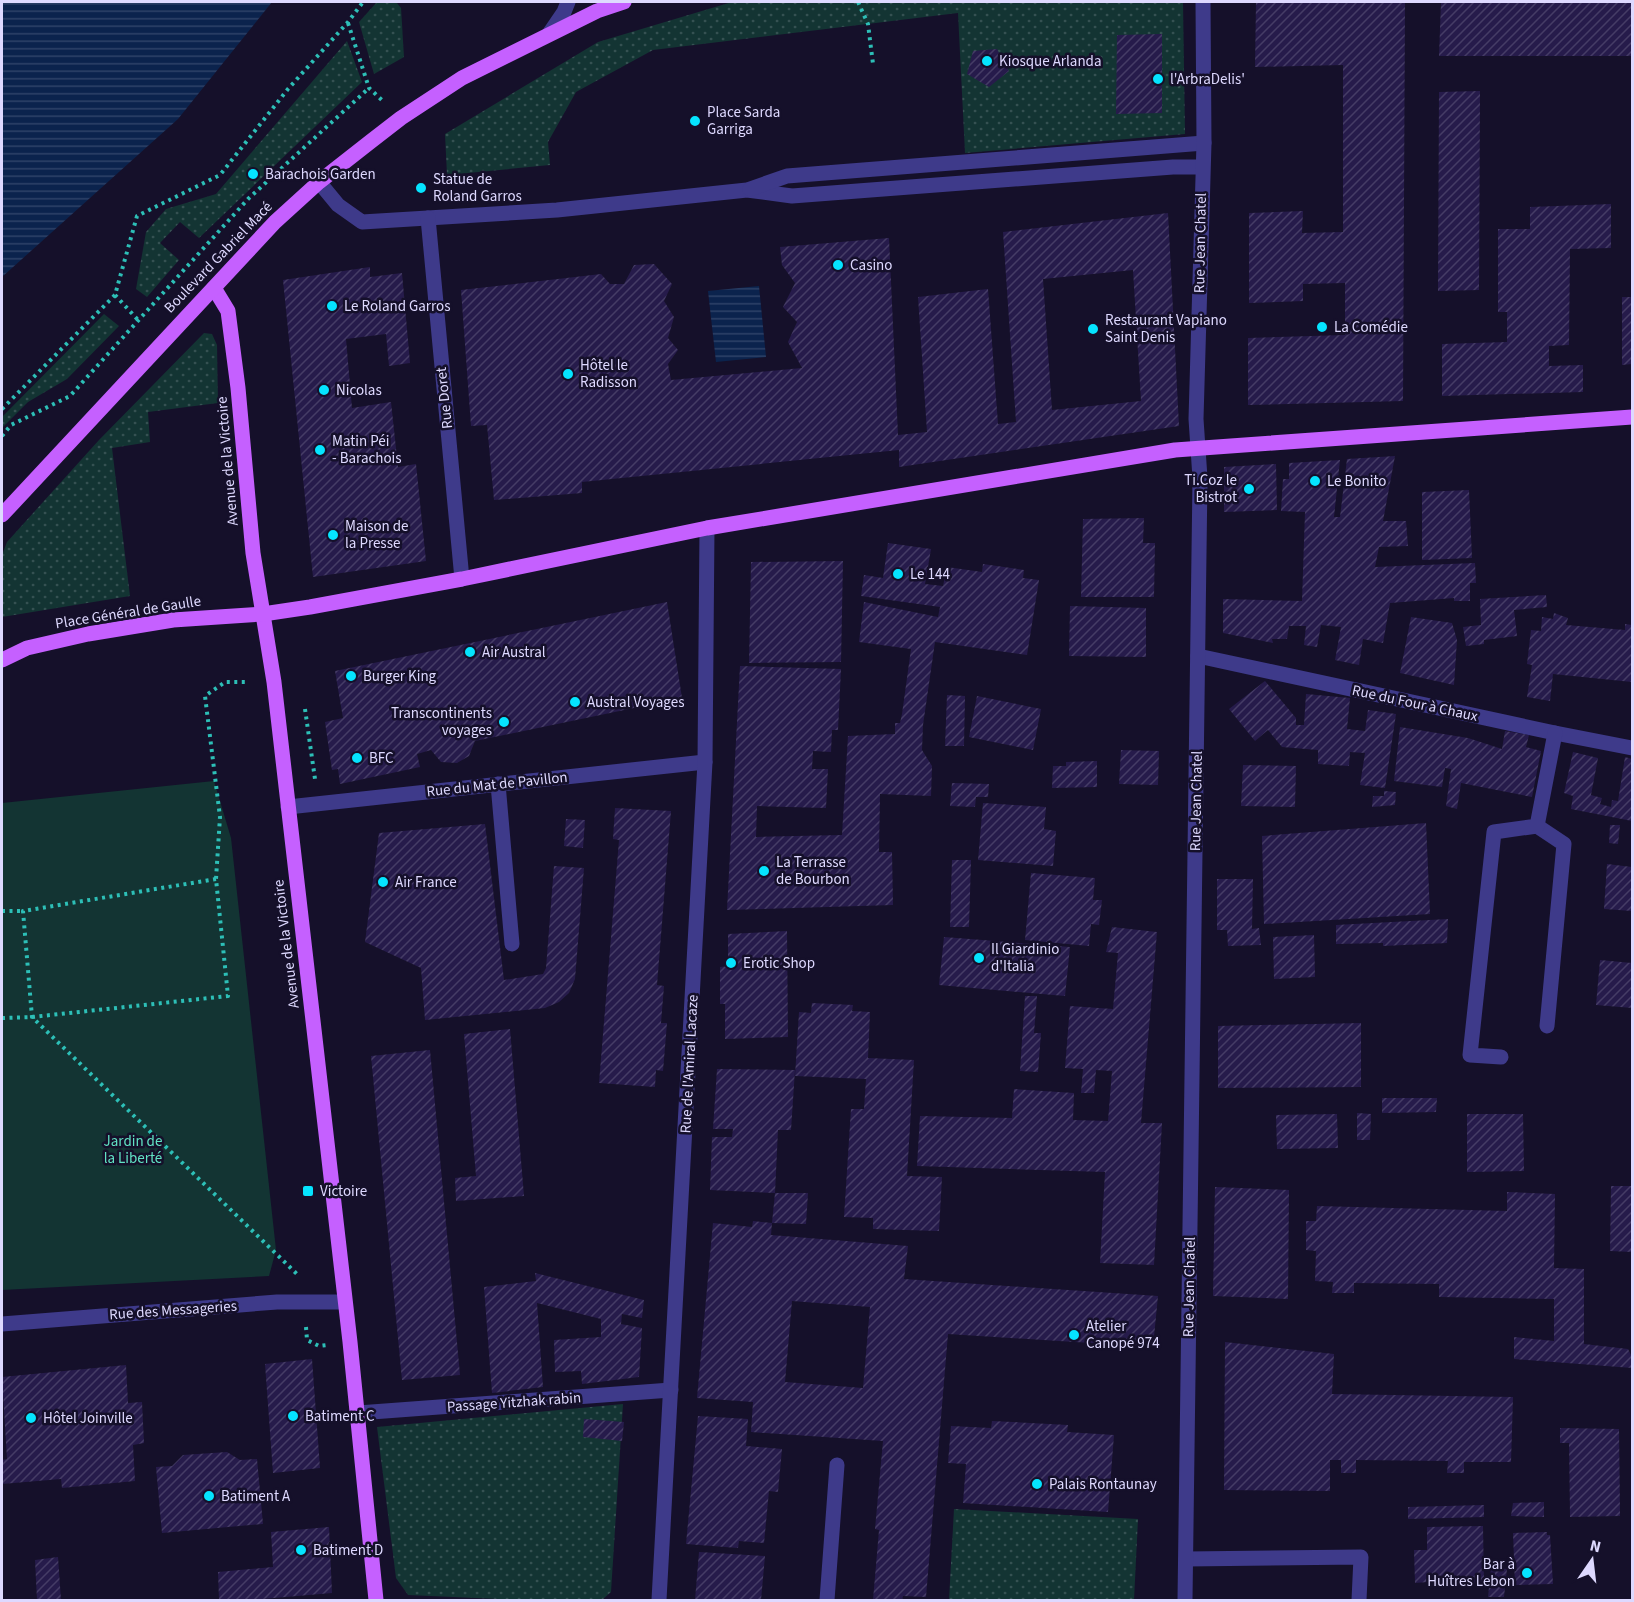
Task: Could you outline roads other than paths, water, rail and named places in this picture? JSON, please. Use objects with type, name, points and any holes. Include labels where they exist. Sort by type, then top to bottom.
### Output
[{"type":"main road","name":"Boulevard Gabriel Macé","points":[[2,515],[159,343],[214,288],[274,222],[319,182],[401,118],[462,78],[597,11],[624,2]]},
{"type":"main road","name":"Avenue de la Victoire","points":[[214,288],[228,311],[238,388],[253,553],[274,682],[358,1413],[376,1600]]},
{"type":"main road","name":"Place Général de Gaulle","points":[[2,660],[27,648],[88,634],[173,620],[263,614],[462,579],[707,528],[1197,447],[1632,417]]},
{"type":"street","points":[[549,34],[568,2]]},
{"type":"street","name":"Rue Jean Chatel","points":[[1185,1600],[1200,478],[1196,419],[1204,143],[1203,2]]},
{"type":"street","points":[[319,182],[338,205],[362,222],[557,210],[747,190],[787,176],[1204,143]]},
{"type":"street","points":[[747,190],[792,196],[1173,167],[1202,167]]},
{"type":"street","name":"Rue Doret","points":[[428,218],[462,579]]},
{"type":"street","name":"Rue de l'Amiral Lacaze","points":[[659,1600],[705,762],[707,528]]},
{"type":"street","name":"Rue du Four à Chaux","points":[[1198,656],[1555,734],[1632,748]]},
{"type":"street","points":[[1537,826],[1555,734]]},
{"type":"street","name":"Rue du Mat de Pavillon","points":[[288,807],[705,762]]},
{"type":"street","points":[[498,784],[512,944]]},
{"type":"street","points":[[1502,1057],[1470,1055],[1494,832],[1537,826],[1564,844],[1547,1026]]},
{"type":"street","name":"Rue des Messageries","points":[[2,1324],[277,1302],[344,1302]]},
{"type":"street","name":"Passage Yitzhak rabin","points":[[358,1413],[671,1390]]},
{"type":"street","points":[[827,1600],[837,1465]]},
{"type":"street","points":[[1186,1559],[1361,1557],[1359,1600]]},
{"type":"water","points":[[2,2],[272,2],[178,119],[2,277]]},
{"type":"water","points":[[759,286],[766,357],[716,362],[708,291]]},
{"type":"place","name":"Kiosque Arlanda","points":[[987,61]]},
{"type":"place","name":"l'ArbraDelis'","points":[[1158,79]]},
{"type":"place","name":"Place Sarda Garriga","points":[[695,121]]},
{"type":"place","name":"Barachois Garden","points":[[253,174]]},
{"type":"place","name":"Statue de Roland Garros","points":[[421,188]]},
{"type":"place","name":"Casino","points":[[838,265]]},
{"type":"place","name":"Le Roland Garros","points":[[332,306]]},
{"type":"place","name":"La Comédie","points":[[1322,327]]},
{"type":"place","name":"Restaurant Vapiano Saint Denis","points":[[1093,329]]},
{"type":"place","name":"Hôtel le Radisson","points":[[568,374]]},
{"type":"place","name":"Nicolas","points":[[324,390]]},
{"type":"place","name":"Matin Péi - Barachois","points":[[320,450]]},
{"type":"place","name":"Le Bonito","points":[[1315,481]]},
{"type":"place","name":"Ti.Coz le Bistrot","points":[[1249,489]]},
{"type":"place","name":"Maison de la Presse","points":[[333,535]]},
{"type":"place","name":"Le 144","points":[[898,574]]},
{"type":"place","name":"Air Austral","points":[[470,652]]},
{"type":"place","name":"Burger King","points":[[351,676]]},
{"type":"place","name":"Austral Voyages","points":[[575,702]]},
{"type":"place","name":"Transcontinents voyages","points":[[504,722]]},
{"type":"place","name":"BFC","points":[[357,758]]},
{"type":"place","name":"La Terrasse de Bourbon","points":[[764,871]]},
{"type":"place","name":"Air France","points":[[383,882]]},
{"type":"place","name":"Il Giardinio d'Italia","points":[[979,958]]},
{"type":"place","name":"Erotic Shop","points":[[731,963]]},
{"type":"place","name":"Victoire","points":[[308,1191]]},
{"type":"place","name":"Atelier Canopé 974","points":[[1074,1335]]},
{"type":"place","name":"Batiment C","points":[[293,1416]]},
{"type":"place","name":"Hôtel Joinville","points":[[31,1418]]},
{"type":"place","name":"Palais Rontaunay","points":[[1037,1484]]},
{"type":"place","name":"Batiment A","points":[[209,1496]]},
{"type":"place","name":"Batiment D","points":[[301,1550]]},
{"type":"place","name":"Bar à Huîtres Lebon","points":[[1527,1573]]},
{"type":"park label","name":"Jardin de la Liberté","points":[[133,1150]]}]
